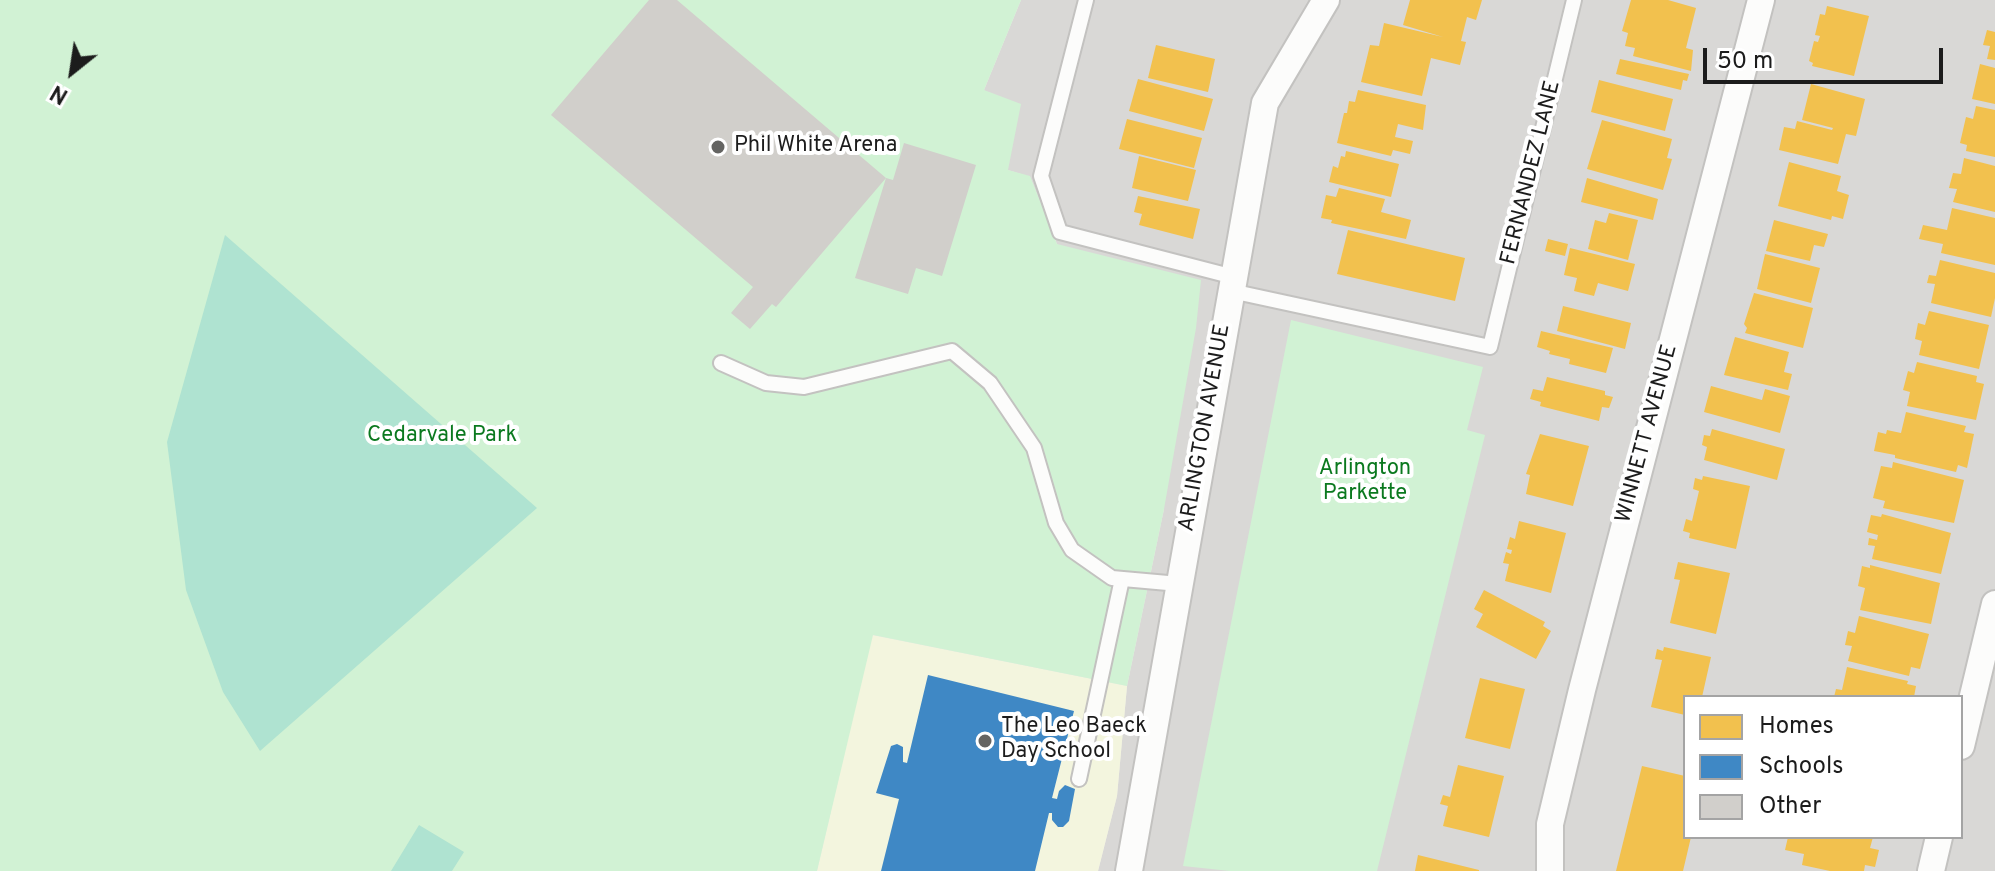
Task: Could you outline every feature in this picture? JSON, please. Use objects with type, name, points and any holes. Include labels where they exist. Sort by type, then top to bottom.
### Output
[{"type":"street","name":"ARLINGTON AVENUE","points":[[1129,871],[1265,103],[1326,0]]},
{"type":"street","name":"WINNETT AVENUE","points":[[1550,871],[1550,824],[1578,705],[1761,0]]},
{"type":"street","points":[[1963,738],[1995,604]]},
{"type":"street","points":[[1931,871],[1939,839]]},
{"type":"lane","points":[[1086,0],[1041,176],[1060,232],[1232,284]]},
{"type":"lane","name":"FERNANDEZ LANE","points":[[1232,284],[1490,347],[1574,0]]},
{"type":"lane","points":[[721,363],[766,383],[804,387],[952,351],[990,383],[1034,448],[1056,523],[1072,550],[1112,578],[1179,584]]},
{"type":"lane","points":[[1079,779],[1122,579]]},
{"type":"shaded area","points":[[1021,0],[1995,0],[1995,871],[1098,871],[1117,796],[1127,686],[1164,509],[1030,177],[1008,170],[984,90]]},
{"type":"shaded area","name":"The Leo Baeck Day School","points":[[872,635],[1127,686],[1117,796],[1098,871],[817,871]]},
{"type":"green space","name":"Cedarvale Park","points":[[0,0],[1021,0],[984,90],[1021,104],[1008,170],[1030,176],[1057,244],[1201,280],[1196,328],[1164,509],[1127,686],[873,635],[817,871],[0,871]]},
{"type":"green space","points":[[225,235],[537,508],[260,751],[223,692],[186,590],[167,442]]},
{"type":"green space","name":"Arlington Parkette","points":[[1291,320],[1483,367],[1467,430],[1485,435],[1377,871],[1230,871],[1183,866]]},
{"type":"green space","points":[[419,825],[464,852],[452,871],[391,871]]},
{"type":"building: Homes","points":[[1410,0],[1482,0],[1476,20],[1467,17],[1461,41],[1466,42],[1460,65],[1431,58],[1422,96],[1361,82],[1370,45],[1379,46],[1384,23],[1443,37],[1403,25]]},
{"type":"building: Homes","points":[[1631,0],[1668,0],[1696,8],[1686,48],[1693,50],[1691,71],[1633,56],[1635,48],[1625,46],[1628,33],[1622,31]]},
{"type":"building: Homes","points":[[1827,6],[1869,16],[1854,76],[1812,66],[1813,63],[1809,61],[1814,41],[1818,42],[1820,36],[1815,35],[1820,14],[1825,15]]},
{"type":"building: Homes","points":[[1987,30],[1995,32],[1995,60],[1987,59],[1990,46],[1983,45]]},
{"type":"building: Homes","points":[[1156,45],[1215,59],[1208,92],[1148,78]]},
{"type":"building: Homes","points":[[1620,59],[1689,74],[1687,81],[1683,80],[1681,90],[1616,74]]},
{"type":"building: Homes","points":[[1980,64],[1995,68],[1995,104],[1972,99]]},
{"type":"building: Homes","points":[[1138,79],[1213,99],[1204,131],[1129,111]]},
{"type":"building: Homes","points":[[1599,80],[1673,99],[1665,131],[1591,112]]},
{"type":"building: Homes","points":[[1811,84],[1865,99],[1856,136],[1846,134],[1838,164],[1779,150],[1784,127],[1795,129],[1797,121],[1833,128],[1802,120]]},
{"type":"building: Homes","points":[[1358,90],[1426,105],[1423,130],[1398,124],[1395,137],[1413,141],[1410,154],[1393,150],[1391,156],[1337,143],[1344,113],[1347,113],[1349,101],[1355,102]]},
{"type":"building: Homes","points":[[1976,106],[1995,110],[1995,157],[1966,151],[1967,145],[1960,143],[1966,117],[1973,119]]},
{"type":"building: Homes","points":[[1127,119],[1202,138],[1194,168],[1119,149]]},
{"type":"building: Homes","points":[[1602,120],[1672,139],[1667,158],[1672,159],[1663,190],[1587,169]]},
{"type":"building: Homes","points":[[1346,151],[1399,164],[1391,197],[1329,182],[1333,166],[1338,168]]},
{"type":"building: Homes","points":[[1139,156],[1196,170],[1188,201],[1132,188]]},
{"type":"building: Homes","points":[[1964,158],[1995,166],[1995,212],[1953,202],[1957,189],[1949,188],[1953,173],[1961,174]]},
{"type":"building: Homes","points":[[1789,162],[1841,176],[1837,191],[1849,195],[1843,219],[1832,216],[1831,220],[1778,206]]},
{"type":"building: Homes","points":[[1587,178],[1658,199],[1653,220],[1581,202]]},
{"type":"building: Homes","points":[[1339,188],[1385,199],[1381,212],[1411,220],[1406,239],[1331,223],[1332,220],[1321,218],[1326,195],[1336,197]]},
{"type":"building: Homes","points":[[1138,196],[1200,209],[1193,239],[1139,225],[1142,214],[1134,212]]},
{"type":"building: Homes","points":[[1952,208],[1995,218],[1995,265],[1941,253],[1943,244],[1919,239],[1923,225],[1947,230]]},
{"type":"building: Homes","points":[[1609,213],[1638,220],[1628,260],[1588,249],[1595,220],[1606,223]]},
{"type":"building: Homes","points":[[1774,220],[1828,234],[1824,247],[1814,245],[1810,261],[1766,251]]},
{"type":"building: Homes","points":[[1348,230],[1465,258],[1455,301],[1337,274]]},
{"type":"building: Homes","points":[[1548,239],[1568,244],[1565,256],[1545,251]]},
{"type":"building: Homes","points":[[1570,248],[1635,264],[1628,291],[1598,283],[1594,296],[1574,291],[1577,278],[1564,275]]},
{"type":"building: Homes","points":[[1765,254],[1820,268],[1811,303],[1757,289]]},
{"type":"building: Homes","points":[[1940,260],[1995,273],[1991,317],[1931,303],[1935,284],[1927,283],[1929,275],[1936,276]]},
{"type":"building: Homes","points":[[1754,293],[1813,308],[1803,348],[1745,333],[1747,328],[1744,324]]},
{"type":"building: Homes","points":[[1563,306],[1631,323],[1625,349],[1557,331]]},
{"type":"building: Homes","points":[[1929,311],[1989,325],[1979,369],[1919,355],[1922,341],[1915,339],[1918,323],[1925,325]]},
{"type":"building: Homes","points":[[1541,331],[1613,348],[1606,373],[1569,364],[1570,359],[1549,354],[1550,351],[1537,347]]},
{"type":"building: Homes","points":[[1735,337],[1789,352],[1784,372],[1792,374],[1788,390],[1724,375]]},
{"type":"building: Homes","points":[[1917,362],[1977,376],[1976,382],[1984,384],[1976,420],[1907,406],[1910,392],[1903,390],[1908,371],[1914,373]]},
{"type":"building: Homes","points":[[1547,377],[1605,391],[1605,395],[1613,397],[1609,408],[1602,407],[1599,421],[1540,406],[1541,402],[1530,399],[1533,389],[1543,391]]},
{"type":"building: Homes","points":[[1711,386],[1762,400],[1765,389],[1790,396],[1780,433],[1704,412]]},
{"type":"building: Homes","points":[[1906,412],[1966,426],[1964,432],[1974,434],[1967,468],[1958,465],[1956,472],[1874,451],[1878,432],[1901,433]]},
{"type":"building: Homes","points":[[1712,429],[1785,449],[1777,480],[1704,460],[1707,447],[1702,445],[1704,435],[1710,436]]},
{"type":"building: Homes","points":[[1540,434],[1589,446],[1573,506],[1526,494],[1530,475],[1526,474]]},
{"type":"building: Homes","points":[[1893,462],[1964,480],[1954,523],[1883,508],[1885,501],[1873,498],[1881,466],[1892,468]]},
{"type":"building: Homes","points":[[1703,476],[1750,486],[1736,549],[1689,538],[1690,533],[1683,531],[1686,519],[1692,521],[1699,491],[1693,489],[1695,478],[1702,480]]},
{"type":"building: Homes","points":[[1882,514],[1951,533],[1941,574],[1872,559],[1875,546],[1868,545],[1869,538],[1877,540],[1878,535],[1867,532],[1871,515],[1881,517]]},
{"type":"building: Homes","points":[[1519,521],[1566,533],[1551,593],[1505,581],[1509,564],[1503,563],[1506,552],[1511,554],[1512,550],[1507,549],[1510,537],[1515,539]]},
{"type":"building: Homes","points":[[1678,562],[1730,573],[1716,634],[1670,623],[1680,580],[1674,579]]},
{"type":"building: Homes","points":[[1870,565],[1940,583],[1931,624],[1860,610],[1865,588],[1858,586],[1862,566],[1870,568]]},
{"type":"building: Homes","points":[[1484,590],[1545,622],[1543,626],[1551,631],[1536,659],[1476,627],[1483,614],[1474,609]]},
{"type":"building: Homes","points":[[1859,616],[1929,634],[1920,669],[1911,667],[1909,676],[1848,661],[1852,646],[1845,645],[1848,631],[1855,633]]},
{"type":"building: Homes","points":[[1664,647],[1711,657],[1702,695],[1683,695],[1683,715],[1651,707],[1662,660],[1655,659],[1657,649],[1663,651]]},
{"type":"building: Homes","points":[[1847,667],[1908,681],[1907,684],[1916,686],[1914,695],[1834,695],[1836,689],[1842,690]]},
{"type":"building: Homes","points":[[1480,678],[1525,689],[1510,749],[1465,738]]},
{"type":"building: Homes","points":[[1458,765],[1504,776],[1489,837],[1443,826],[1448,806],[1440,804],[1443,795],[1450,797]]},
{"type":"building: Homes","points":[[1642,766],[1683,776],[1683,839],[1691,839],[1683,871],[1616,871]]},
{"type":"building: Homes","points":[[1788,839],[1872,839],[1870,848],[1879,850],[1875,867],[1865,865],[1864,871],[1830,871],[1802,865],[1804,854],[1785,850]]},
{"type":"building: Homes","points":[[1418,855],[1479,870],[1479,871],[1415,871]]},
{"type":"building: Schools","points":[[928,675],[1074,711],[1052,798],[1057,799],[1065,785],[1075,789],[1069,821],[1058,827],[1052,820],[1052,813],[1049,813],[1035,871],[881,871],[899,799],[876,793],[891,746],[897,744],[903,747],[903,762],[907,763]]},
{"type":"building: Other","name":"Phil White Arena","points":[[649,0],[677,0],[886,178],[776,307],[772,304],[750,329],[731,313],[753,287],[551,115]]},
{"type":"building: Other","points":[[904,143],[976,165],[942,276],[916,268],[908,294],[855,278],[886,178],[893,180]]},
{"type":"place","name":"Phil White Arena","points":[[718,147]]},
{"type":"place","name":"The Leo Baeck Day School","points":[[985,741]]}]
